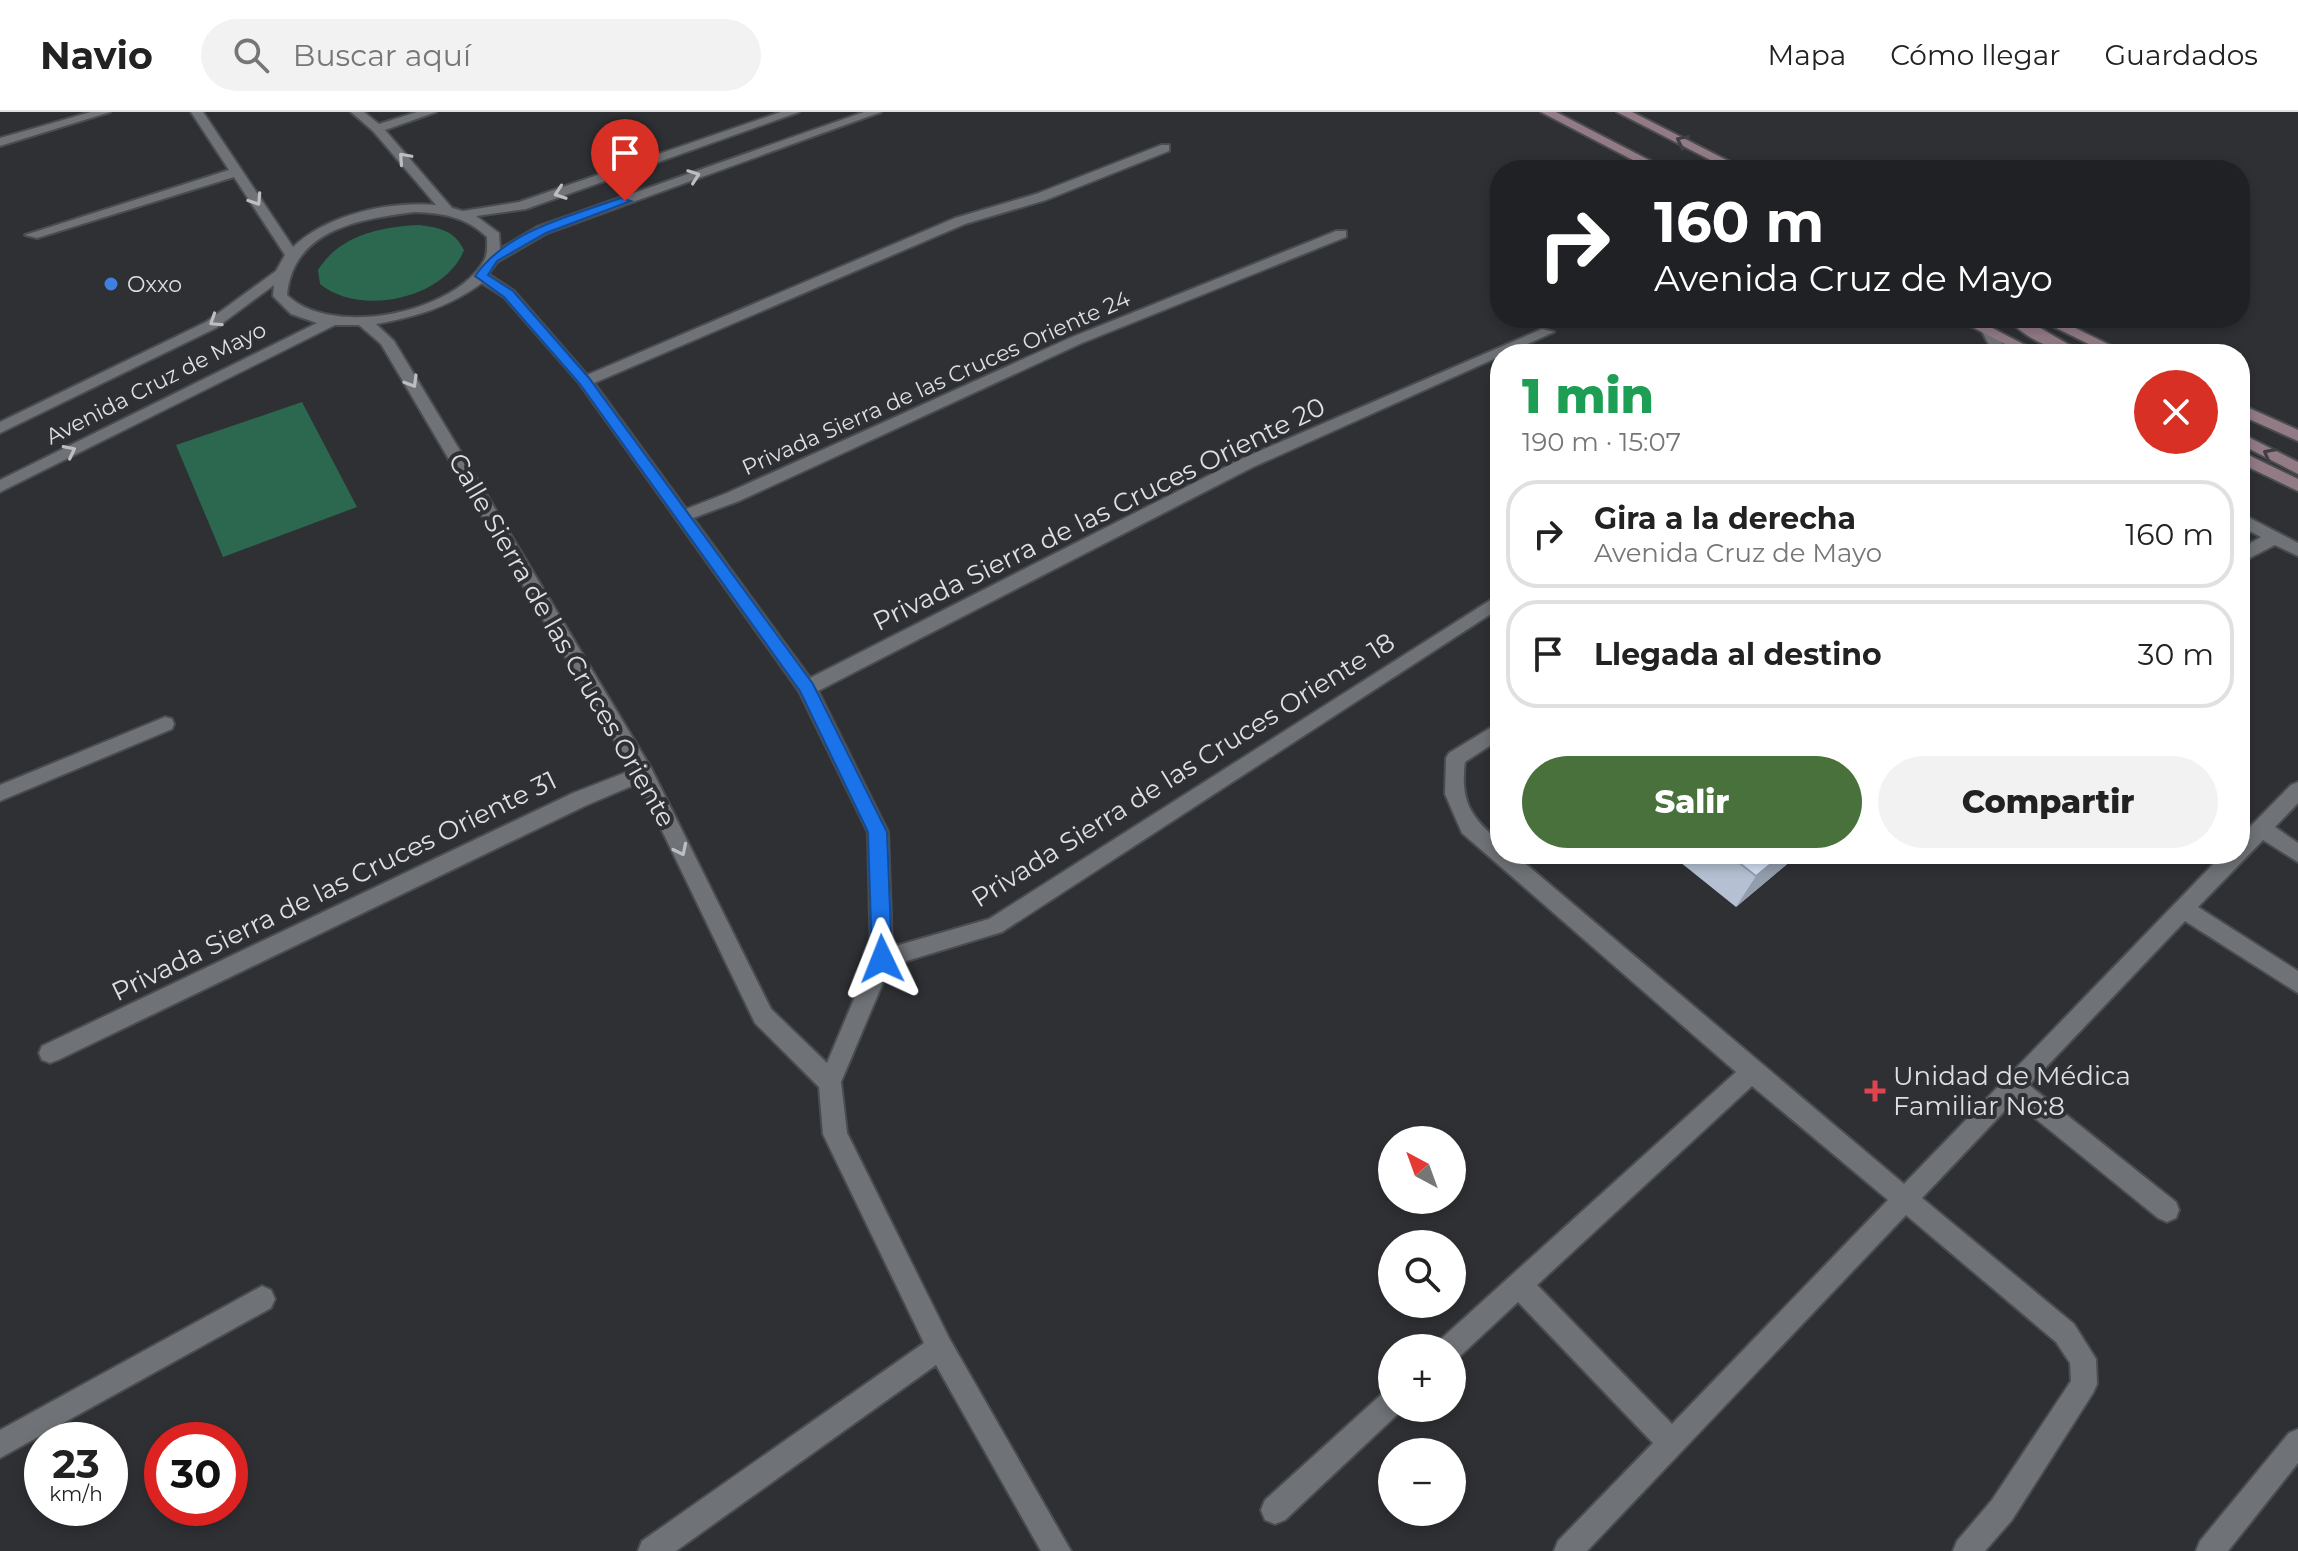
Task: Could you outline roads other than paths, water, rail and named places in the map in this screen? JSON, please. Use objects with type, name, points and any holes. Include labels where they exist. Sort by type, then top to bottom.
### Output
[{"type":"main road","points":[[1547,112],[1642,160]]},
{"type":"main road","points":[[1623,112],[1720,160]]},
{"type":"main road","points":[[1981,328],[2014,344]]},
{"type":"main road","points":[[2026,328],[2058,344]]},
{"type":"main road","points":[[2065,328],[2099,344]]},
{"type":"main road","points":[[2250,414],[2298,436]]},
{"type":"main road","points":[[2250,443],[2298,469]]},
{"type":"main road","points":[[2250,461],[2298,486]]},
{"type":"street","points":[[0,142],[104,112]]},
{"type":"street","points":[[197,112],[291,254]]},
{"type":"street","points":[[357,112],[377,128],[446,209]]},
{"type":"street","points":[[377,128],[430,112]]},
{"type":"street","points":[[462,214],[521,206],[793,112]]},
{"type":"street","points":[[493,259],[494,236],[477,219],[446,209],[381,211],[317,234],[291,254],[278,275],[280,296],[299,312],[332,321],[364,322],[431,306],[460,292],[481,276],[493,259],[542,230],[875,112]]},
{"type":"street","points":[[585,381],[960,221],[1041,197],[1165,148]]},
{"type":"street","points":[[32,235],[237,172]]},
{"type":"street","name":"Privada Sierra de las Cruces Oriente 24","points":[[682,516],[733,497],[1077,340],[1341,234]]},
{"type":"street","name":"Avenida Cruz de Mayo","points":[[0,428],[211,325],[278,275]]},
{"type":"street","points":[[481,276],[509,294],[585,381],[807,688],[878,832],[882,959],[830,1082],[835,1134],[940,1347],[1057,1551]]},
{"type":"street","name":"Avenida Cruz de Mayo","points":[[0,487],[332,321]]},
{"type":"street","name":"Calle Sierra de las Cruces Oriente","points":[[364,322],[387,341],[644,773],[763,1016],[830,1082]]},
{"type":"street","name":"Privada Sierra de las Cruces Oriente 20","points":[[1520,344],[1547,332]]},
{"type":"street","points":[[1989,332],[1996,344]]},
{"type":"street","name":"Privada Sierra de las Cruces Oriente 20","points":[[807,688],[1247,463],[1490,357]]},
{"type":"street","points":[[2250,524],[2298,550]]},
{"type":"street","points":[[2250,551],[2275,537]]},
{"type":"street","name":"Privada Sierra de las Cruces Oriente 18","points":[[882,959],[995,926],[1490,606]]},
{"type":"street","points":[[0,793],[165,724]]},
{"type":"street","points":[[1490,736],[1456,758],[1451,785],[1457,809],[1469,827],[1490,845]]},
{"type":"street","name":"Privada Sierra de las Cruces Oriente 31","points":[[50,1053],[580,799],[644,773]]},
{"type":"street","points":[[2250,840],[2298,790]]},
{"type":"street","points":[[2261,828],[2298,854]]},
{"type":"street","points":[[1512,864],[1752,1072],[2065,1333],[2083,1359],[2084,1384],[2068,1411],[2002,1510],[1967,1551]]},
{"type":"street","points":[[1568,1551],[2226,864]]},
{"type":"street","points":[[2183,908],[2298,983]]},
{"type":"street","points":[[1465,1334],[1752,1072]]},
{"type":"street","points":[[2013,1086],[2167,1210]]},
{"type":"street","points":[[1519,1285],[1671,1442]]},
{"type":"street","points":[[0,1445],[262,1299]]},
{"type":"street","points":[[652,1551],[940,1347]]},
{"type":"street","points":[[1275,1510],[1378,1415]]},
{"type":"street","points":[[2210,1551],[2298,1442]]},
{"type":"place","name":"Oxxo","points":[[111,284]]},
{"type":"place","name":"Unidad de Médica Familiar No:8","points":[[1875,1091]]}]
